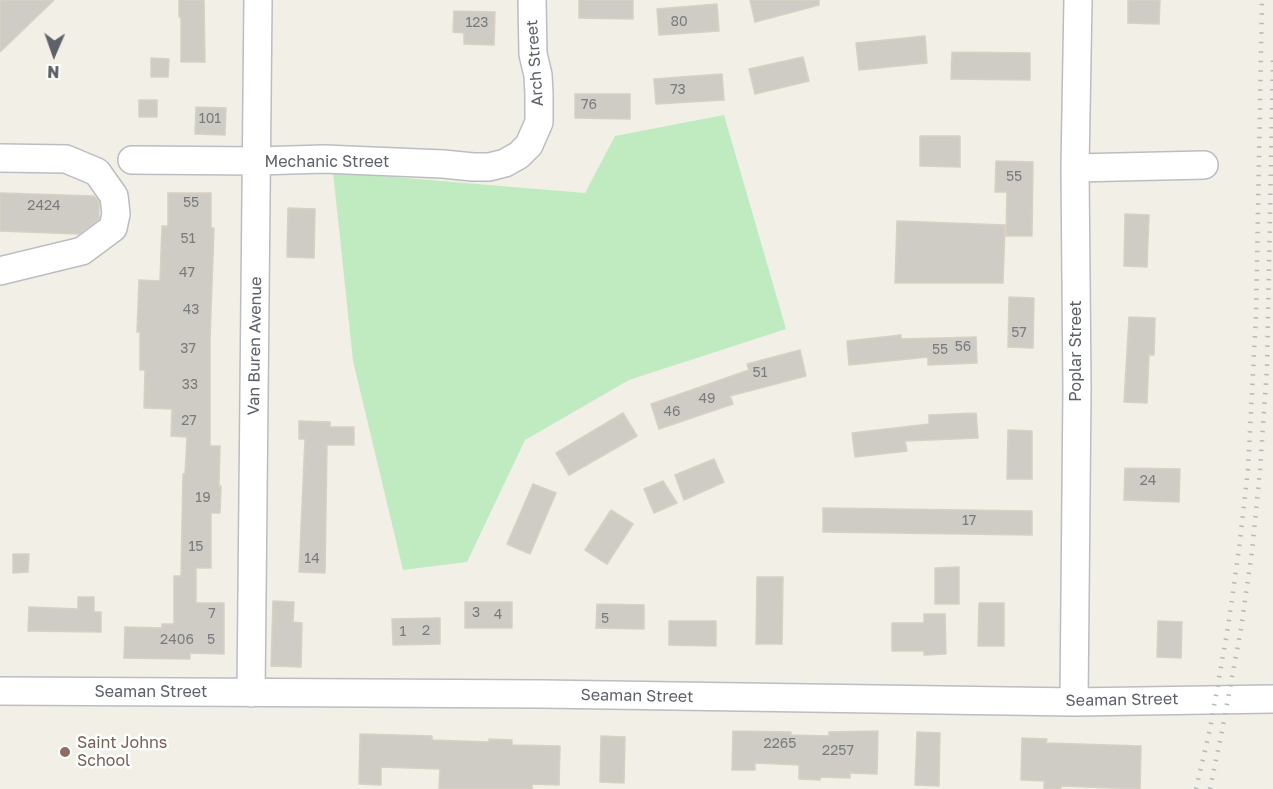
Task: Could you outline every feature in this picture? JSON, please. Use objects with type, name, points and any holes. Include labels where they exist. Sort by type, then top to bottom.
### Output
[{"type":"street","name":"Van Buren Avenue","points":[[252,693],[258,0]]},
{"type":"street","name":"Arch Street","points":[[519,155],[529,145],[538,122],[539,94],[538,75],[533,54],[532,0]]},
{"type":"street","name":"Poplar Street","points":[[1074,702],[1077,389],[1075,168],[1078,0]]},
{"type":"street","name":"Mechanic Street","points":[[132,160],[324,159],[489,167],[505,163],[519,155]]},
{"type":"street","points":[[0,158],[66,159],[97,172],[114,195],[116,214],[113,228],[82,251],[0,272]]},
{"type":"street","points":[[1075,168],[1204,165]]},
{"type":"street","name":"Seaman Street","points":[[0,691],[543,694],[1074,702],[1273,699]]},
{"type":"green space","points":[[724,115],[786,329],[629,380],[525,440],[467,562],[403,570],[353,361],[333,172],[585,193],[615,136]]},
{"type":"building","points":[[0,0],[54,0],[0,52]]},
{"type":"building","points":[[179,0],[204,0],[205,62],[181,62]]},
{"type":"building","points":[[579,0],[633,0],[633,19],[579,18]]},
{"type":"building","points":[[750,0],[819,0],[819,5],[755,22]]},
{"type":"building","points":[[1128,0],[1160,0],[1159,24],[1128,23]]},
{"type":"building","points":[[717,4],[719,31],[659,35],[657,9]]},
{"type":"building","points":[[454,11],[495,12],[494,45],[464,44],[464,33],[453,32]]},
{"type":"building","points":[[925,36],[927,63],[859,70],[856,43]]},
{"type":"building","points":[[952,52],[1030,53],[1030,80],[951,79]]},
{"type":"building","points":[[803,57],[809,81],[755,94],[749,69]]},
{"type":"building","points":[[151,58],[169,59],[168,77],[151,77]]},
{"type":"building","points":[[722,74],[724,100],[656,104],[654,79]]},
{"type":"building","points":[[575,94],[630,94],[630,119],[575,118]]},
{"type":"building","points":[[139,100],[157,100],[157,117],[139,117]]},
{"type":"building","points":[[196,107],[226,108],[225,135],[195,134]]},
{"type":"building","points":[[920,136],[960,136],[960,167],[920,166]]},
{"type":"building","points":[[996,161],[1033,162],[1032,236],[1006,236],[1007,192],[995,192]]},
{"type":"building","points":[[0,193],[94,196],[99,202],[99,219],[79,234],[0,231]]},
{"type":"building","points":[[168,193],[211,193],[211,228],[214,228],[210,339],[210,446],[220,446],[219,486],[221,486],[220,513],[211,513],[211,568],[196,568],[196,603],[224,603],[224,654],[190,653],[190,659],[124,658],[125,627],[162,628],[162,624],[174,624],[174,576],[181,576],[183,474],[185,474],[187,437],[171,436],[172,409],[144,408],[145,370],[140,370],[140,332],[137,332],[139,280],[160,281],[162,226],[168,226]]},
{"type":"building","points":[[288,208],[315,209],[314,258],[287,257]]},
{"type":"building","points":[[1125,214],[1149,215],[1147,267],[1124,266]]},
{"type":"building","points":[[897,221],[1005,225],[1003,283],[895,283]]},
{"type":"building","points":[[1009,297],[1034,298],[1033,348],[1008,347]]},
{"type":"building","points":[[1129,317],[1155,318],[1154,355],[1149,355],[1147,403],[1124,402]]},
{"type":"building","points":[[901,335],[901,339],[976,337],[977,363],[928,365],[928,357],[849,365],[847,341]]},
{"type":"building","points":[[800,350],[806,376],[730,396],[733,404],[659,429],[651,404],[749,370],[747,364]]},
{"type":"building","points":[[623,413],[637,436],[569,475],[556,453]]},
{"type":"building","points":[[976,413],[978,438],[905,441],[907,451],[855,457],[852,433],[929,424],[929,415]]},
{"type":"building","points":[[299,421],[330,422],[330,427],[354,427],[354,445],[327,445],[325,573],[299,572],[305,439],[299,439]]},
{"type":"building","points":[[1008,430],[1032,431],[1032,479],[1007,479]]},
{"type":"building","points":[[714,459],[724,482],[684,500],[675,475]]},
{"type":"building","points":[[1125,468],[1180,469],[1179,502],[1124,500]]},
{"type":"building","points":[[663,481],[677,503],[654,513],[644,489]]},
{"type":"building","points":[[533,484],[556,493],[530,554],[507,544]]},
{"type":"building","points":[[823,508],[1032,511],[1032,535],[823,532]]},
{"type":"building","points":[[611,510],[633,524],[607,564],[585,550]]},
{"type":"building","points":[[13,554],[29,554],[28,572],[13,573]]},
{"type":"building","points":[[959,567],[959,604],[935,604],[935,568]]},
{"type":"building","points":[[757,577],[783,577],[782,644],[756,644]]},
{"type":"building","points":[[78,597],[94,597],[94,612],[101,612],[101,632],[28,631],[29,607],[78,609]]},
{"type":"building","points":[[273,601],[294,602],[293,622],[302,623],[301,667],[271,666]]},
{"type":"building","points":[[465,602],[512,602],[512,628],[465,628]]},
{"type":"building","points":[[979,603],[1004,603],[1004,646],[978,646]]},
{"type":"building","points":[[597,604],[644,605],[644,629],[596,628]]},
{"type":"building","points":[[924,614],[945,614],[946,654],[924,655],[924,651],[892,651],[892,623],[924,623]]},
{"type":"building","points":[[440,618],[440,644],[393,645],[392,619]]},
{"type":"building","points":[[669,621],[716,621],[716,646],[669,645]]},
{"type":"building","points":[[1158,621],[1182,622],[1181,658],[1157,657]]},
{"type":"building","points":[[733,731],[791,732],[791,735],[829,736],[829,732],[878,731],[877,774],[850,773],[850,778],[799,779],[799,765],[755,763],[755,770],[732,770]]},
{"type":"building","points":[[917,732],[940,733],[939,786],[915,785]]},
{"type":"building","points":[[360,734],[432,736],[432,740],[489,742],[489,739],[512,740],[512,745],[560,746],[559,785],[532,784],[532,789],[439,789],[440,769],[381,767],[381,785],[359,784]]},
{"type":"building","points":[[601,736],[625,737],[624,783],[600,782]]},
{"type":"building","points":[[1022,738],[1047,739],[1046,743],[1141,746],[1140,789],[1061,786],[1061,789],[1044,789],[1044,781],[1021,780]]},
{"type":"railway","points":[[1196,789],[1210,729],[1228,627],[1248,469],[1256,315],[1262,0]]},
{"type":"railway","points":[[1210,789],[1241,629],[1260,470],[1267,368],[1273,58]]},
{"type":"place","name":"Saint Johns School","points":[[65,752]]}]
